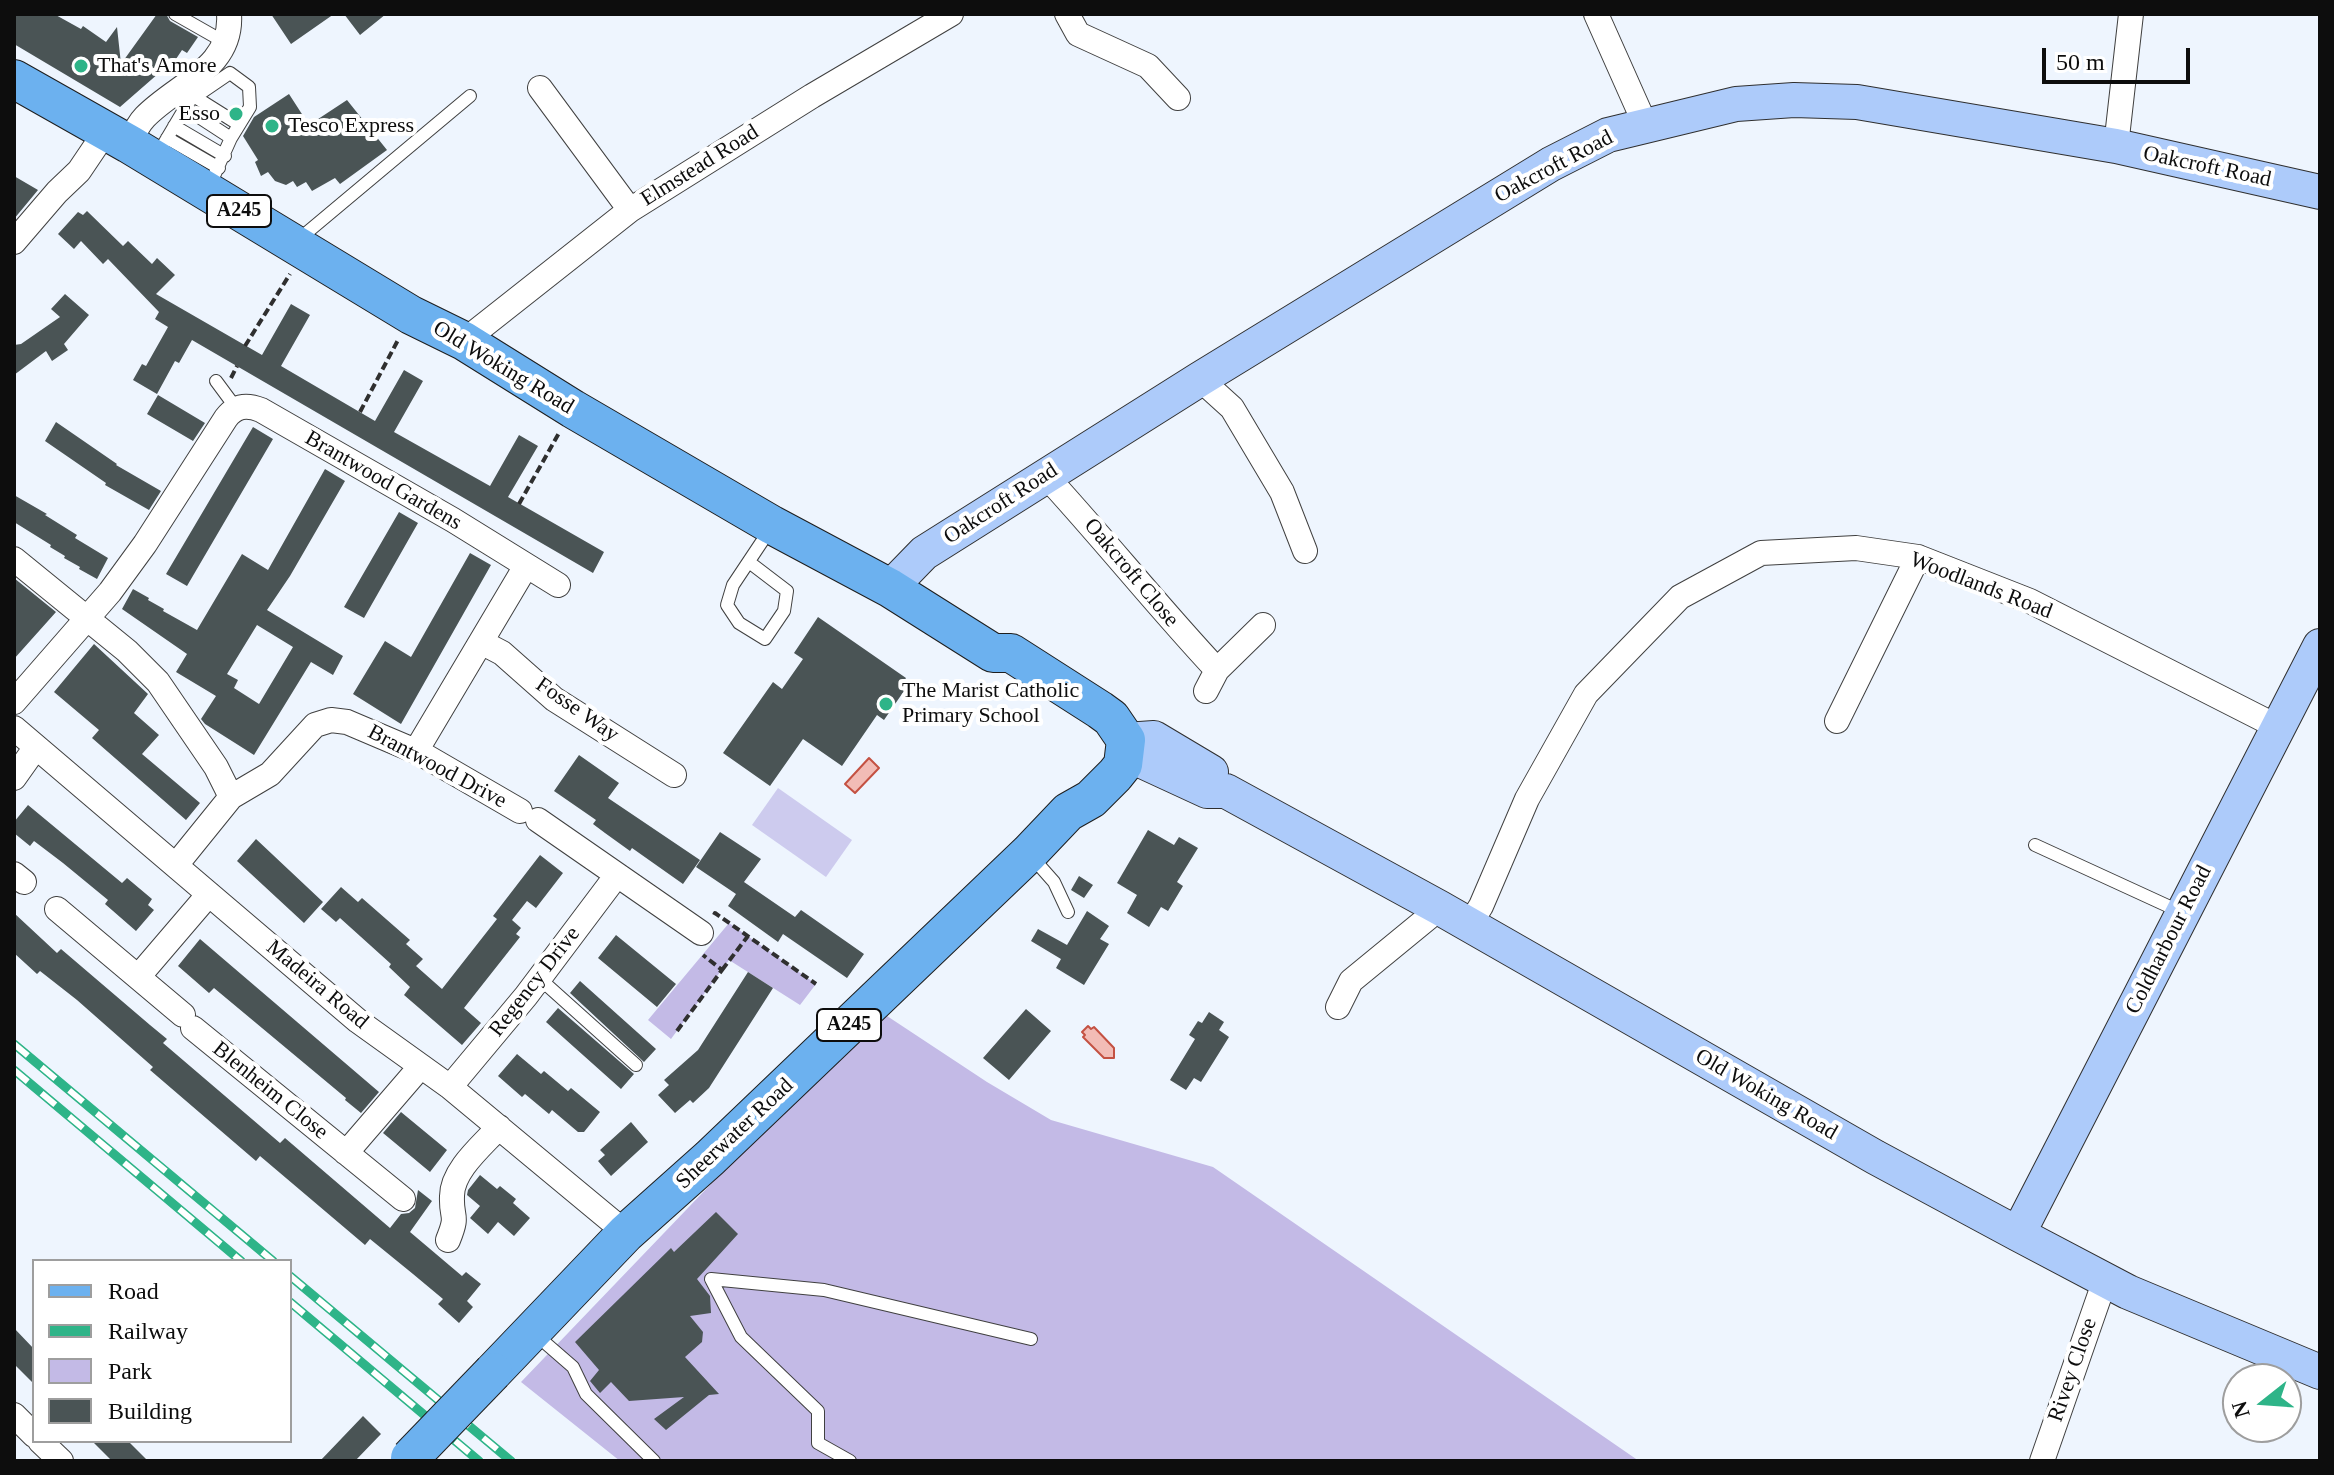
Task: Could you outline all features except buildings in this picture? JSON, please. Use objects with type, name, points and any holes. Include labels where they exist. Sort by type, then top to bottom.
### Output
[{"type":"main road","name":"Old Woking Road","points":[[14,79],[213,180],[298,248],[411,315],[464,341],[573,409],[772,525],[890,588],[993,653],[1002,671],[1099,737],[1126,740],[1142,761],[1207,791],[1226,791],[1875,1157],[2105,1280],[2320,1372]]},
{"type":"main road","name":"Oakcroft Road","points":[[890,588],[924,553],[1200,379],[1551,164],[1608,135],[1645,124],[1736,104],[1794,100],[1857,102],[2116,146],[2320,192]]},
{"type":"main road","name":"Coldharbour Road","points":[[2018,1234],[2320,646]]},
{"type":"main road","name":"Sheerwater Road","points":[[409,1459],[626,1233],[710,1158],[1068,812],[1091,799],[1115,775],[1123,765],[1126,740]]},
{"type":"street","points":[[14,242],[79,171],[139,143],[143,118],[203,73],[226,43],[229,14]]},
{"type":"street","name":"Elmstead Road","points":[[464,341],[630,210],[812,96],[951,14]]},
{"type":"street","points":[[1067,14],[1078,34],[1148,66],[1178,98]]},
{"type":"street","points":[[1596,14],[1645,124]]},
{"type":"street","points":[[2116,146],[2131,14]]},
{"type":"street","points":[[540,88],[630,210]]},
{"type":"street","points":[[1200,379],[1232,408],[1282,492],[1305,551]]},
{"type":"street","name":"Brantwood Gardens","points":[[236,408],[252,406],[261,410],[453,520],[558,585]]},
{"type":"street","points":[[14,702],[87,619],[145,544],[226,418],[236,408]]},
{"type":"street","name":"Oakcroft Close","points":[[1045,475],[1155,604],[1212,681],[1263,625]]},
{"type":"street","name":"Woodlands Road","points":[[1454,917],[1481,906],[1527,799],[1586,694],[1680,597],[1761,553],[1856,548],[1918,557],[2030,601],[2278,727]]},
{"type":"street","points":[[1837,721],[1918,557]]},
{"type":"street","points":[[14,559],[127,651],[158,682],[216,767],[231,797]]},
{"type":"street","points":[[416,751],[526,566]]},
{"type":"street","name":"Fosse Way","points":[[481,642],[502,653],[554,699],[674,775]]},
{"type":"street","name":"Brantwood Drive","points":[[176,865],[231,797],[270,774],[315,725],[331,720],[347,722],[416,751],[529,815],[617,875]]},
{"type":"street","name":"Madeira Road","points":[[14,728],[358,1021],[450,1087],[626,1233]]},
{"type":"street","points":[[14,778],[36,747]]},
{"type":"street","points":[[617,875],[701,933]]},
{"type":"street","name":"Regency Drive","points":[[450,1087],[539,978],[617,875]]},
{"type":"street","points":[[138,977],[209,894]]},
{"type":"street","name":"Blenheim Close","points":[[57,909],[188,1022],[403,1199]]},
{"type":"street","points":[[1338,1007],[1454,917]]},
{"type":"street","name":"Blenheim Close","points":[[346,1153],[421,1066]]},
{"type":"street","points":[[445,1237],[456,1220],[451,1195],[456,1177],[499,1127]]},
{"type":"street","name":"Rivey Close","points":[[2042,1461],[2105,1280]]},
{"type":"street","points":[[14,1415],[32,1433]]},
{"type":"street","points":[[42,1443],[61,1461]]},
{"type":"lane","points":[[175,14],[226,43]]},
{"type":"lane","points":[[139,143],[174,126],[189,101],[230,73],[249,87],[250,107],[238,124],[213,180]]},
{"type":"lane","points":[[298,248],[470,96]]},
{"type":"lane","points":[[195,97],[238,124]]},
{"type":"lane","points":[[185,108],[231,138]]},
{"type":"lane","points":[[174,126],[225,156]]},
{"type":"lane","points":[[216,381],[236,408]]},
{"type":"lane","points":[[749,562],[787,591],[784,611],[765,639],[739,623],[727,605],[733,585],[772,525]]},
{"type":"lane","points":[[2035,845],[2183,913]]},
{"type":"lane","points":[[1029,853],[1054,882],[1068,912]]},
{"type":"lane","points":[[539,978],[636,1065]]},
{"type":"lane","points":[[850,1461],[818,1443],[818,1411],[741,1337],[711,1279],[824,1290],[1031,1339]]},
{"type":"lane","points":[[533,1331],[573,1367],[586,1394],[654,1461]]},
{"type":"path","points":[[245,346],[298,248]]},
{"type":"path","points":[[360,412],[411,315]]},
{"type":"path","points":[[519,504],[573,409]]},
{"type":"path","points":[[722,970],[692,945],[715,913],[816,984]]},
{"type":"path","points":[[677,1031],[748,936]]},
{"type":"green space","points":[[729,923],[816,984],[800,1005],[729,960],[671,1039],[648,1020]]},
{"type":"green space","points":[[884,1014],[1051,1120],[1213,1167],[1639,1461],[620,1461],[521,1382],[781,1111]]},
{"type":"shaded area","points":[[869,758],[879,768],[855,793],[845,784]]},
{"type":"shaded area","points":[[778,788],[852,840],[826,877],[752,825]]},
{"type":"shaded area","points":[[1088,1026],[1091,1029],[1094,1027],[1114,1048],[1114,1058],[1104,1058],[1083,1037],[1082,1032]]},
{"type":"railway","points":[[14,1044],[271,1259]]},
{"type":"railway","points":[[14,1070],[239,1259]]},
{"type":"railway","points":[[292,1278],[511,1461]]},
{"type":"railway","points":[[292,1304],[479,1461]]},
{"type":"place","name":"That's Amore","points":[[81,66]]},
{"type":"place","name":"Esso","points":[[236,114]]},
{"type":"place","name":"Tesco Express","points":[[272,126]]},
{"type":"place","name":"The Marist Catholic Primary School","points":[[886,704]]}]
